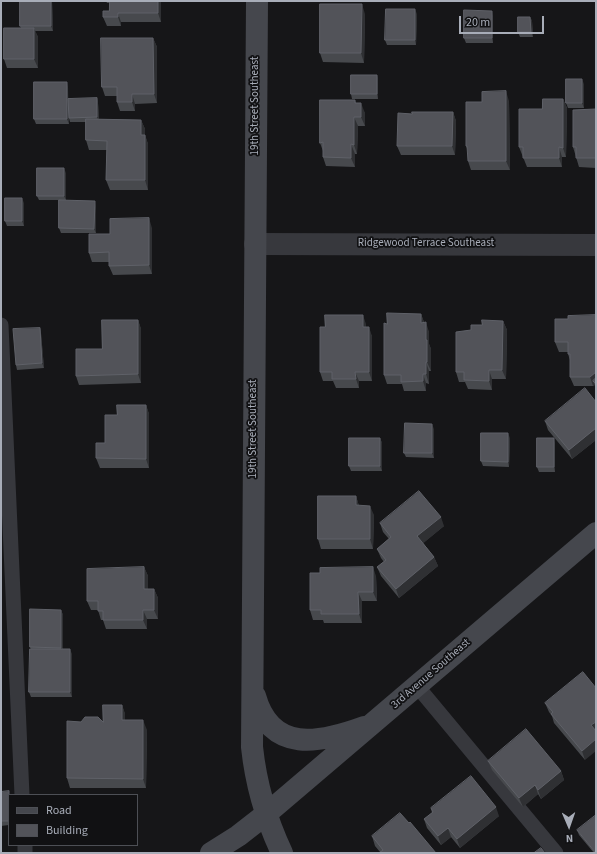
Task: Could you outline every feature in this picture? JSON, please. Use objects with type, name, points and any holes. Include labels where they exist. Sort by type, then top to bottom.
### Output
[{"type":"main road","name":"19th Street Southeast","points":[[257,1],[252,747],[255,769],[266,815],[282,853]]},
{"type":"main road","name":"3rd Avenue Southeast","points":[[211,853],[238,836],[266,815],[596,533]]},
{"type":"main road","points":[[253,688],[257,704],[267,722],[278,733],[289,738],[316,739],[335,736],[374,723]]},
{"type":"street","name":"Ridgewood Terrace Southeast","points":[[255,244],[596,245]]},
{"type":"lane","points":[[1,325],[22,794]]},
{"type":"lane","points":[[417,686],[556,853]]},
{"type":"building","points":[[20,1],[51,1],[51,26],[20,26]]},
{"type":"building","points":[[110,1],[158,1],[158,13],[118,13],[118,17],[103,17],[103,11],[109,11]]},
{"type":"building","points":[[320,4],[362,4],[361,53],[320,53]]},
{"type":"building","points":[[386,9],[415,9],[415,40],[385,40]]},
{"type":"building","points":[[464,10],[492,11],[492,38],[464,38]]},
{"type":"building","points":[[518,17],[530,17],[531,32],[518,32]]},
{"type":"building","points":[[4,28],[34,28],[34,59],[4,59]]},
{"type":"building","points":[[101,38],[153,38],[154,94],[132,94],[132,102],[117,102],[117,87],[102,87]]},
{"type":"building","points":[[351,75],[377,75],[377,94],[351,94]]},
{"type":"building","points":[[566,79],[582,79],[582,103],[566,103]]},
{"type":"building","points":[[34,82],[67,82],[67,119],[34,119]]},
{"type":"building","points":[[506,91],[506,161],[468,161],[466,146],[466,102],[482,102],[482,92]]},
{"type":"building","points":[[97,98],[97,117],[69,118],[68,99]]},
{"type":"building","points":[[543,99],[563,99],[563,148],[559,147],[559,158],[523,158],[523,147],[519,147],[519,109],[542,109]]},
{"type":"building","points":[[320,100],[355,100],[355,103],[361,103],[361,117],[354,117],[354,145],[351,144],[351,158],[323,157],[323,142],[320,143]]},
{"type":"building","points":[[596,109],[596,158],[576,158],[576,147],[573,147],[573,110]]},
{"type":"building","points":[[412,112],[453,112],[452,146],[397,146],[398,113],[412,114]]},
{"type":"building","points":[[86,119],[141,120],[141,135],[145,135],[145,180],[106,180],[107,141],[86,140]]},
{"type":"building","points":[[37,168],[64,168],[64,196],[37,196]]},
{"type":"building","points":[[5,198],[22,198],[22,221],[5,221]]},
{"type":"building","points":[[59,200],[95,201],[94,229],[59,228]]},
{"type":"building","points":[[149,218],[149,265],[109,266],[109,252],[89,253],[89,234],[110,234],[110,219]]},
{"type":"building","points":[[387,313],[421,314],[421,323],[426,322],[427,362],[426,374],[423,374],[423,381],[401,382],[401,375],[384,375],[384,323],[387,324]]},
{"type":"building","points":[[325,315],[363,315],[363,327],[369,327],[369,372],[355,372],[356,379],[332,379],[332,372],[320,372],[320,327],[325,327]]},
{"type":"building","points":[[596,315],[596,372],[590,377],[570,377],[570,354],[568,354],[568,342],[555,342],[555,319],[568,319],[568,316]]},
{"type":"building","points":[[102,320],[138,320],[138,374],[76,376],[76,349],[102,349]]},
{"type":"building","points":[[482,320],[503,321],[502,370],[489,370],[489,381],[464,380],[464,372],[456,372],[456,332],[471,330],[471,325],[482,325]]},
{"type":"building","points":[[40,328],[42,363],[16,365],[13,329]]},
{"type":"building","points":[[585,388],[596,402],[596,428],[569,450],[545,421]]},
{"type":"building","points":[[117,405],[146,405],[146,459],[96,458],[96,443],[105,443],[105,415],[117,415]]},
{"type":"building","points":[[405,423],[432,424],[432,453],[404,453]]},
{"type":"building","points":[[481,433],[508,433],[508,462],[481,461]]},
{"type":"building","points":[[349,438],[380,438],[380,466],[349,466]]},
{"type":"building","points":[[537,438],[554,438],[554,467],[537,467]]},
{"type":"building","points":[[419,491],[441,517],[417,536],[434,557],[396,589],[377,567],[386,560],[377,549],[391,537],[380,523]]},
{"type":"building","points":[[318,496],[356,496],[356,505],[370,506],[370,539],[318,539]]},
{"type":"building","points":[[144,567],[144,589],[154,589],[154,610],[143,610],[143,620],[103,620],[103,611],[98,611],[98,601],[87,601],[87,569]]},
{"type":"building","points":[[373,567],[373,592],[358,592],[359,614],[321,614],[321,610],[310,610],[310,573],[320,573],[320,568]]},
{"type":"building","points":[[30,609],[61,610],[61,648],[30,647]]},
{"type":"building","points":[[30,649],[70,649],[70,692],[29,692]]},
{"type":"building","points":[[583,672],[596,688],[596,722],[591,725],[596,731],[596,739],[582,751],[551,714],[553,712],[545,703]]},
{"type":"building","points":[[103,705],[122,705],[122,720],[143,720],[143,779],[67,778],[67,721],[81,722],[85,717],[98,717],[103,722]]},
{"type":"building","points":[[526,729],[561,771],[538,790],[535,785],[519,798],[488,761]]},
{"type":"building","points":[[471,776],[496,807],[457,839],[448,828],[438,836],[424,819],[433,812],[431,808]]},
{"type":"building","points":[[9,791],[8,821],[1,821],[1,792]]},
{"type":"building","points":[[400,813],[409,823],[410,822],[436,853],[379,853],[383,850],[372,836]]},
{"type":"building","points":[[596,815],[596,851],[595,852],[577,830]]},
{"type":"building","points":[[541,848],[545,853],[534,853]]}]
